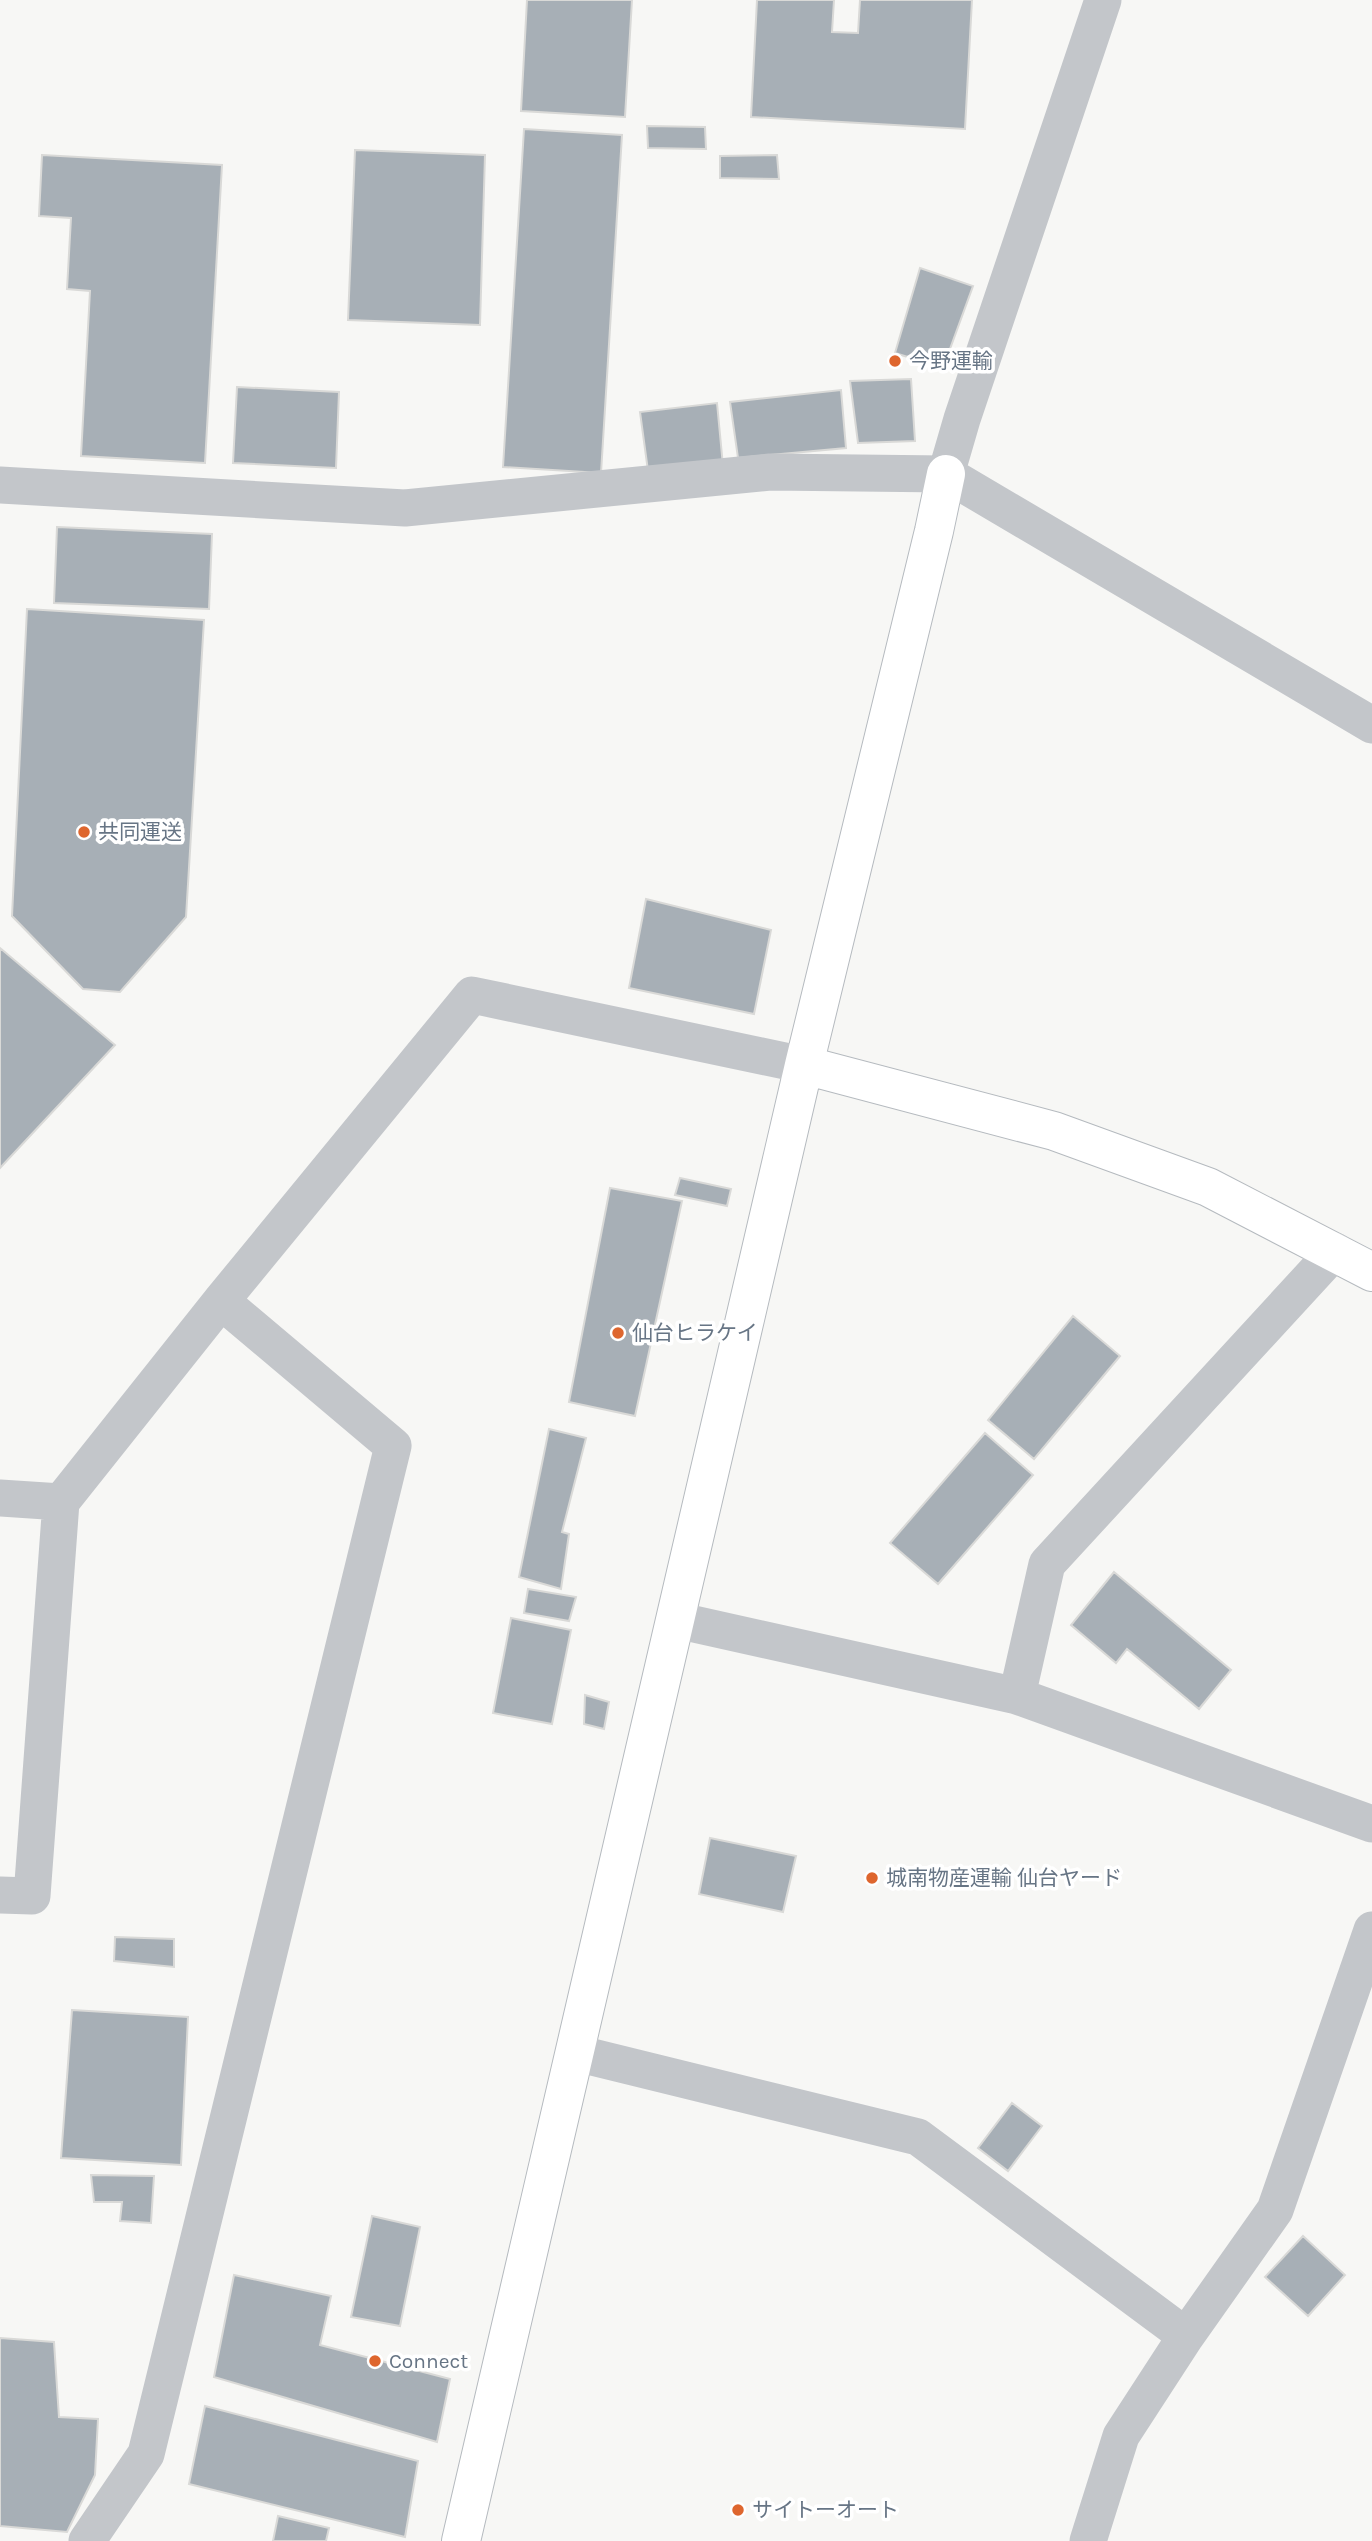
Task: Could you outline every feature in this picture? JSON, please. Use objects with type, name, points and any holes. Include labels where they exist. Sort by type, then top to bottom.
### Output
[{"type":"street","points":[[461,2541],[804,1065],[946,474],[962,419],[1103,0]]},
{"type":"street","points":[[0,485],[405,508],[770,472],[946,474],[1372,725]]},
{"type":"street","points":[[0,1895],[32,1896],[61,1502],[220,1301],[472,995],[804,1065],[1054,1131],[1208,1187],[1372,1272]]},
{"type":"street","points":[[1017,1696],[1047,1563],[1335,1251]]},
{"type":"street","points":[[87,2541],[146,2454],[393,1446],[220,1301]]},
{"type":"street","points":[[0,1498],[61,1502]]},
{"type":"street","points":[[676,1620],[1017,1696],[1372,1824]]},
{"type":"street","points":[[1088,2541],[1121,2437],[1186,2336],[1275,2210],[1372,1930]]},
{"type":"street","points":[[576,2053],[918,2137],[1186,2336]]},
{"type":"building","points":[[527,0],[632,0],[625,117],[521,111]]},
{"type":"building","points":[[757,0],[834,0],[832,32],[858,33],[860,0],[972,0],[965,129],[751,117]]},
{"type":"building","points":[[647,126],[705,127],[706,149],[648,148]]},
{"type":"building","points":[[524,129],[622,135],[601,473],[503,467]]},
{"type":"building","points":[[355,150],[485,155],[480,325],[348,320]]},
{"type":"building","points":[[42,155],[222,165],[205,463],[81,456],[90,291],[67,289],[71,218],[39,216]]},
{"type":"building","points":[[777,155],[779,179],[720,178],[720,156]]},
{"type":"building","points":[[920,268],[973,286],[943,368],[895,353]]},
{"type":"building","points":[[911,379],[915,441],[858,443],[850,381]]},
{"type":"building","points":[[237,387],[339,392],[336,468],[233,463]]},
{"type":"building","points":[[841,390],[846,448],[738,458],[730,402]]},
{"type":"building","points":[[717,403],[723,466],[648,471],[640,412]]},
{"type":"building","points":[[57,527],[212,534],[209,609],[54,603]]},
{"type":"building","points":[[27,609],[204,620],[186,917],[120,992],[83,989],[12,916]]},
{"type":"building","points":[[646,899],[771,930],[754,1014],[629,988]]},
{"type":"building","points":[[0,948],[115,1045],[0,1168]]},
{"type":"building","points":[[680,1178],[731,1189],[727,1206],[675,1195]]},
{"type":"building","points":[[610,1188],[682,1201],[635,1416],[569,1402]]},
{"type":"building","points":[[1073,1316],[1120,1356],[1034,1459],[988,1420]]},
{"type":"building","points":[[549,1429],[586,1438],[562,1532],[569,1534],[561,1589],[519,1577]]},
{"type":"building","points":[[985,1433],[1033,1475],[938,1584],[890,1543]]},
{"type":"building","points":[[1114,1572],[1231,1670],[1199,1709],[1127,1649],[1116,1663],[1071,1625]]},
{"type":"building","points":[[528,1589],[576,1597],[569,1621],[524,1613]]},
{"type":"building","points":[[511,1618],[571,1630],[552,1724],[493,1713]]},
{"type":"building","points":[[585,1695],[609,1702],[604,1729],[584,1724]]},
{"type":"building","points":[[710,1838],[796,1856],[783,1912],[699,1894]]},
{"type":"building","points":[[115,1937],[174,1939],[174,1967],[114,1961]]},
{"type":"building","points":[[72,2010],[188,2017],[181,2165],[61,2158]]},
{"type":"building","points":[[1012,2103],[1042,2126],[1008,2171],[978,2148]]},
{"type":"building","points":[[91,2175],[154,2176],[151,2223],[120,2221],[122,2202],[94,2202]]},
{"type":"building","points":[[372,2216],[420,2227],[400,2326],[351,2317]]},
{"type":"building","points":[[1303,2236],[1345,2275],[1308,2316],[1265,2277]]},
{"type":"building","points":[[234,2275],[331,2296],[320,2345],[450,2379],[437,2442],[214,2377]]},
{"type":"building","points":[[0,2338],[54,2342],[59,2417],[98,2419],[95,2475],[67,2532],[0,2526]]},
{"type":"building","points":[[205,2406],[418,2461],[405,2537],[189,2484]]},
{"type":"building","points":[[278,2516],[329,2528],[326,2541],[273,2541]]},
{"type":"place","name":"今野運輸","points":[[895,361]]},
{"type":"place","name":"共同運送","points":[[84,832]]},
{"type":"place","name":"仙台ヒラケイ","points":[[618,1333]]},
{"type":"place","name":"城南物産運輸 仙台ヤード","points":[[872,1878]]},
{"type":"place","name":"Connect","points":[[375,2361]]},
{"type":"place","name":"サイトーオート","points":[[738,2510]]}]
